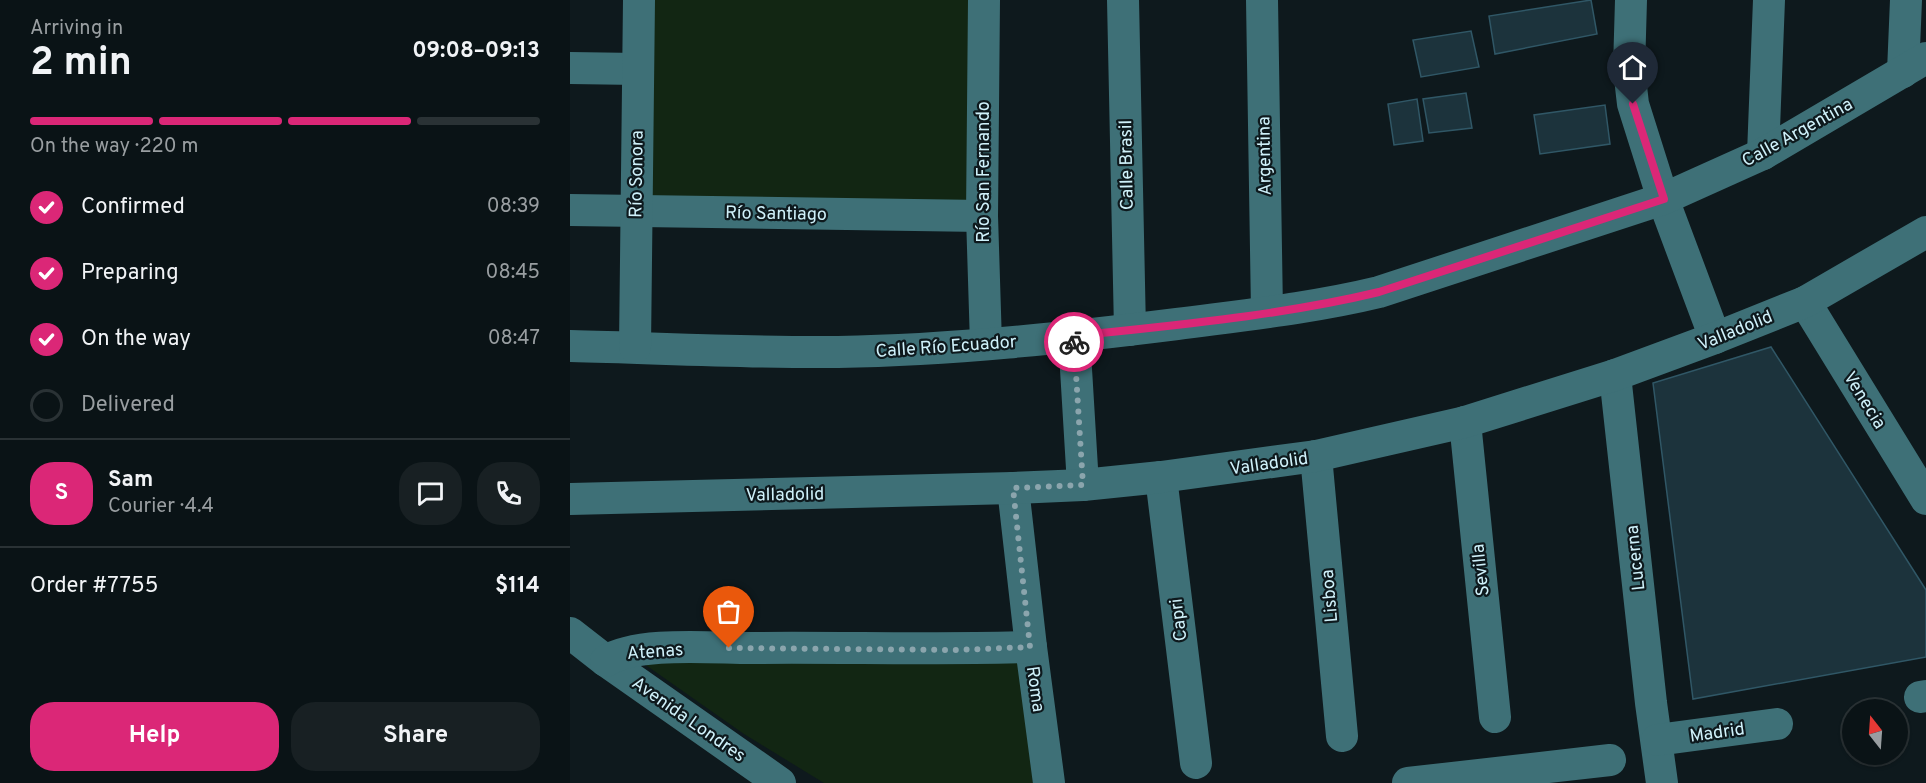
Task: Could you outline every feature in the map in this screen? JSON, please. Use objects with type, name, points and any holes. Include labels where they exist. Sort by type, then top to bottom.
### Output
[{"type":"street","name":"Río Sonora","points":[[635,347],[639,0]]},
{"type":"street","name":"Río San Fernando","points":[[984,0],[982,216],[986,344]]},
{"type":"street","name":"Calle Brasil","points":[[1123,0],[1130,330]]},
{"type":"street","name":"Argentina","points":[[1262,0],[1267,312]]},
{"type":"street","points":[[1631,0],[1629,69],[1633,104],[1664,199],[1715,338]]},
{"type":"street","points":[[1763,154],[1769,0]]},
{"type":"street","points":[[1906,0],[1915,65]]},
{"type":"street","name":"Calle Argentina","points":[[1664,199],[1763,154],[1915,65]]},
{"type":"street","points":[[570,68],[638,69]]},
{"type":"street","name":"Calle Río Ecuador","points":[[570,346],[837,352],[986,344],[1074,336],[1267,312],[1338,302],[1379,292],[1664,199]]},
{"type":"street","name":"Río Santiago","points":[[570,210],[982,216]]},
{"type":"street","name":"Valladolid","points":[[570,499],[1083,485],[1316,456],[1465,422],[1616,375],[1805,302],[1926,232]]},
{"type":"street","name":"Venecia","points":[[1805,302],[1926,499]]},
{"type":"street","points":[[1074,336],[1083,485]]},
{"type":"street","name":"Lucerna","points":[[1616,375],[1651,703],[1662,783]]},
{"type":"street","name":"Sevilla","points":[[1465,422],[1495,717]]},
{"type":"street","name":"Lisboa","points":[[1316,456],[1342,736]]},
{"type":"street","name":"Capri","points":[[1161,477],[1196,763]]},
{"type":"street","name":"Roma","points":[[1013,488],[1030,647],[1049,783]]},
{"type":"street","name":"Avenida Londres","points":[[570,633],[777,782]]},
{"type":"street","name":"Atenas","points":[[606,661],[627,651],[661,648],[957,650],[1030,647]]},
{"type":"street","name":"Madrid","points":[[1657,740],[1778,724]]},
{"type":"street","points":[[1408,783],[1610,760]]},
{"type":"green space","points":[[651,0],[972,0],[974,195],[964,208],[657,201],[647,192]]},
{"type":"green space","points":[[630,654],[1018,657],[1033,783],[824,783],[744,734]]},
{"type":"building","points":[[1591,0],[1597,34],[1495,54],[1489,16]]},
{"type":"building","points":[[1471,31],[1479,67],[1421,77],[1413,40]]},
{"type":"building","points":[[1466,93],[1472,128],[1429,133],[1423,99]]},
{"type":"building","points":[[1417,99],[1423,141],[1394,145],[1388,104]]},
{"type":"building","points":[[1605,105],[1610,144],[1540,154],[1534,115]]},
{"type":"building","points":[[1771,347],[1926,590],[1926,657],[1693,699],[1653,383]]},
{"type":"way so far","points":[[729,648],[957,650],[1030,647],[1013,488],[1083,485],[1074,342]]},
{"type":"route","points":[[1074,342],[1074,336],[1338,302],[1379,292],[1664,199],[1633,104]]}]
